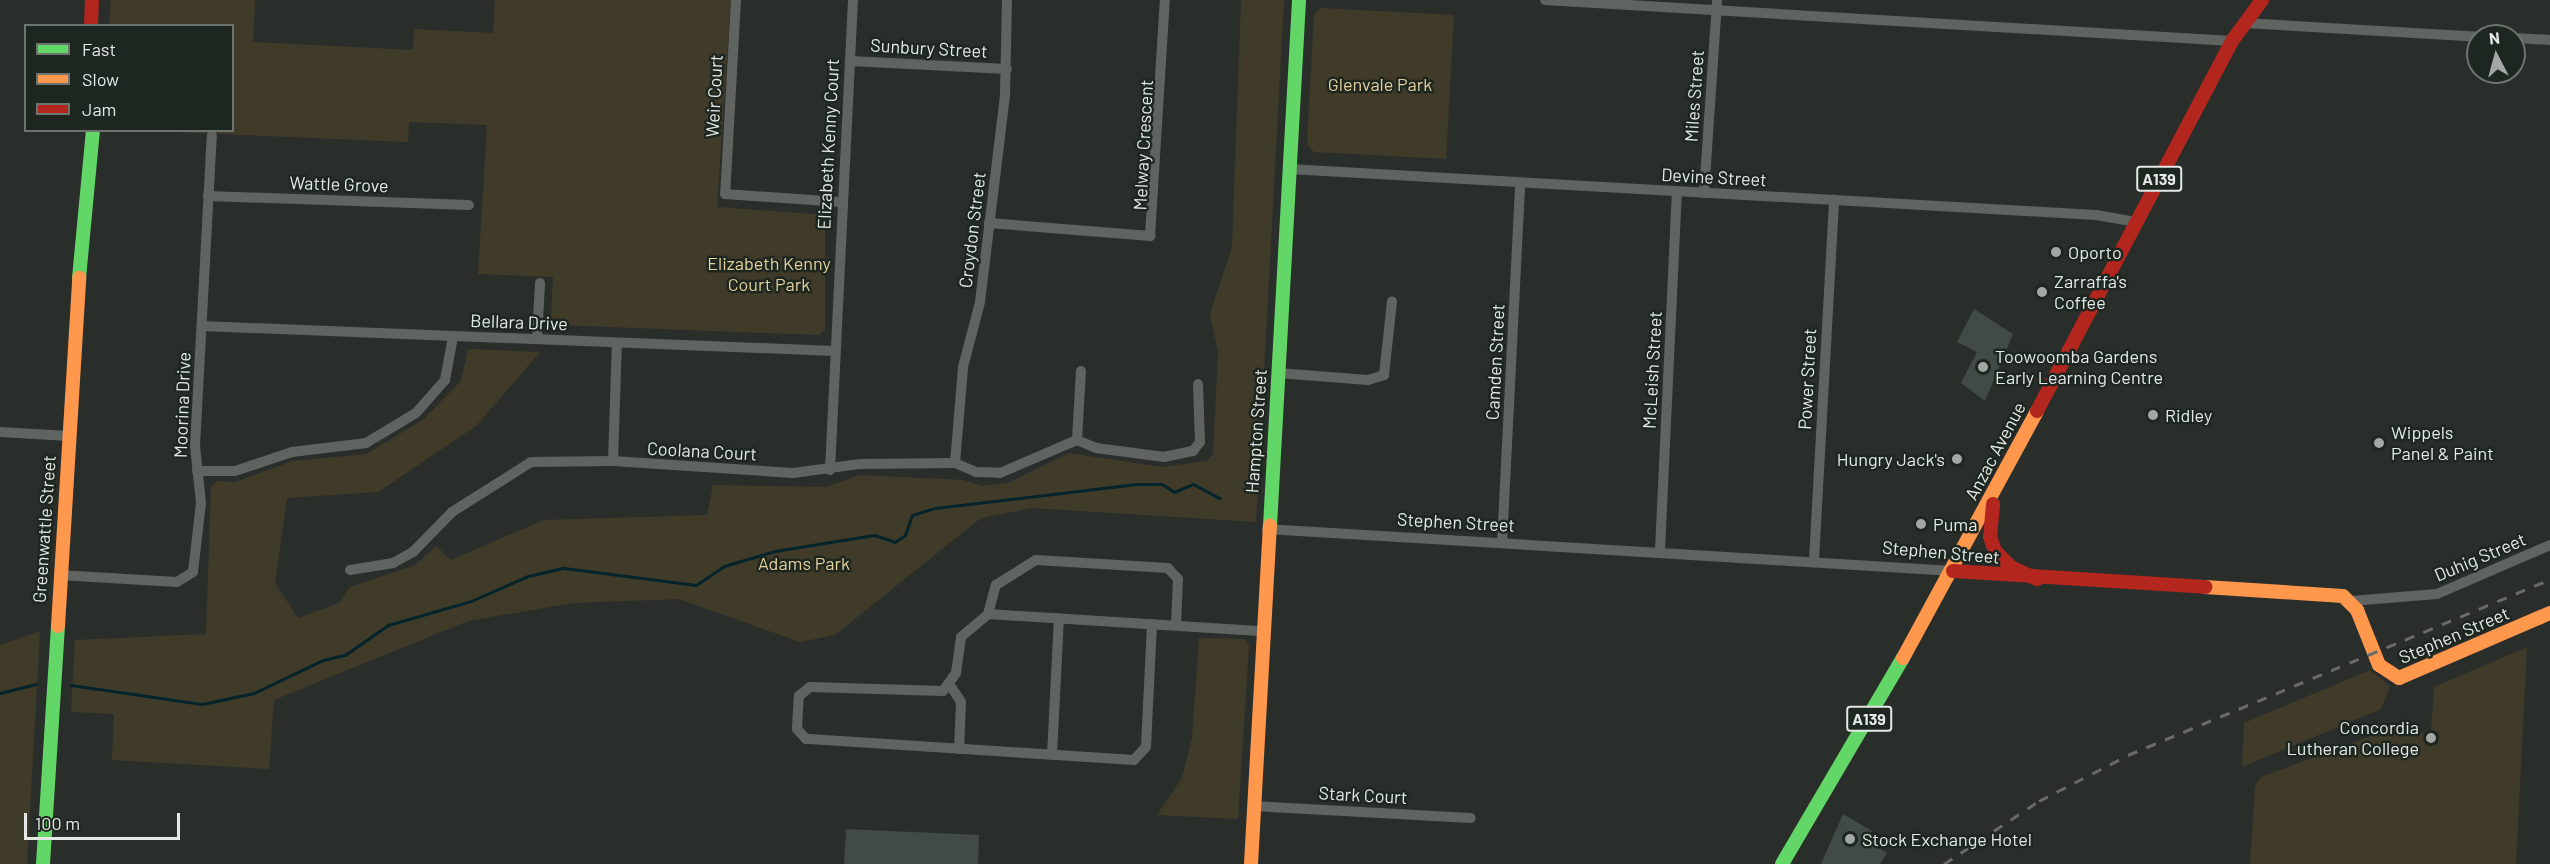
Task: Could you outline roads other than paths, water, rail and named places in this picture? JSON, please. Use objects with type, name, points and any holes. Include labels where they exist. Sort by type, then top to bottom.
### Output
[{"type":"main road","points":[[91,24],[92,0]]},
{"type":"main road","points":[[100,24],[101,0]]},
{"type":"main road","name":"Hampton Street","points":[[1251,864],[1267,529],[1299,0]]},
{"type":"main road","name":"Anzac Avenue","points":[[2244,20],[2248,0]]},
{"type":"main road","name":"Anzac Avenue","points":[[1782,864],[1953,571],[2232,41],[2244,20],[2262,0]]},
{"type":"main road","name":"Greenwattle Street","points":[[85,132],[86,198]]},
{"type":"main road","name":"Greenwattle Street","points":[[43,864],[59,575],[93,132]]},
{"type":"main road","points":[[1999,484],[1991,512],[1994,548],[2011,567],[2037,579]]},
{"type":"main road","name":"Stephen Street","points":[[1953,571],[2037,579],[2331,594],[2351,601],[2379,665],[2392,676],[2406,677],[2550,613]]},
{"type":"street","name":"Weir Court","points":[[736,0],[725,194],[841,202]]},
{"type":"street","name":"Elizabeth Kenny Court","points":[[830,470],[841,202],[853,0]]},
{"type":"street","name":"Croydon Street","points":[[955,462],[963,368],[980,303],[1007,69],[1007,0]]},
{"type":"street","name":"Melway Crescent","points":[[989,223],[1150,236],[1165,0]]},
{"type":"street","points":[[1545,0],[1716,4],[2232,41]]},
{"type":"street","name":"Miles Street","points":[[1704,193],[1716,4]]},
{"type":"street","points":[[2244,20],[2466,35]]},
{"type":"street","points":[[2526,39],[2550,40]]},
{"type":"street","name":"Sunbury Street","points":[[850,61],[1007,69]]},
{"type":"street","name":"Moorina Drive","points":[[59,575],[188,579],[197,556],[197,471],[202,326],[212,135]]},
{"type":"street","name":"Devine Street","points":[[1289,169],[2096,215],[2137,222]]},
{"type":"street","name":"Camden Street","points":[[1502,543],[1520,183]]},
{"type":"street","name":"McLeish Street","points":[[1660,550],[1677,192]]},
{"type":"street","name":"Wattle Grove","points":[[208,196],[469,205]]},
{"type":"street","name":"Power Street","points":[[1814,560],[1834,200]]},
{"type":"street","points":[[537,339],[540,283]]},
{"type":"street","points":[[1278,373],[1368,380],[1384,375],[1392,301]]},
{"type":"street","name":"Bellara Drive","points":[[202,326],[835,351]]},
{"type":"street","points":[[197,471],[235,471],[292,452],[366,443],[416,413],[446,380],[453,337]]},
{"type":"street","points":[[613,461],[617,343]]},
{"type":"street","points":[[1081,371],[1077,440],[1096,448],[1164,457],[1192,451],[1200,442],[1198,384]]},
{"type":"street","points":[[0,432],[69,436]]},
{"type":"street","name":"Coolana Court","points":[[350,570],[393,563],[413,552],[452,512],[531,462],[613,461],[830,470],[860,464],[955,462],[976,472],[1000,473],[1077,440]]},
{"type":"street","name":"Stephen Street","points":[[1267,529],[1660,550],[1953,571]]},
{"type":"street","name":"Duhig Street","points":[[2351,601],[2437,594],[2550,545]]},
{"type":"street","points":[[959,749],[961,702],[950,685],[961,637],[988,614],[996,585],[1029,560],[1168,568],[1178,579],[1176,625]]},
{"type":"street","points":[[988,614],[1262,631]]},
{"type":"street","points":[[1052,755],[1059,618]]},
{"type":"street","points":[[950,685],[928,694],[810,687],[799,696],[797,729],[806,739],[1052,755],[1142,756],[1152,624]]},
{"type":"street","name":"Stark Court","points":[[1254,806],[1471,818]]},
{"type":"waterway","points":[[935,508],[1137,484],[1162,484],[1174,492],[1193,484],[1219,498]]},
{"type":"waterway","points":[[71,685],[202,704],[254,693],[323,660],[345,655],[388,625],[471,601],[528,576],[564,568],[696,585],[724,566],[775,551],[874,535],[895,542],[905,535],[912,515],[932,509]]},
{"type":"waterway","points":[[0,693],[36,684]]},
{"type":"railway","points":[[1944,864],[2039,801],[2128,755],[2550,579]]},
{"type":"place","name":"Oporto","points":[[2056,252]]},
{"type":"place","name":"Zarraffa's Coffee","points":[[2042,292]]},
{"type":"place","name":"Toowoomba Gardens Early Learning Centre","points":[[1983,367]]},
{"type":"place","name":"Ridley","points":[[2153,415]]},
{"type":"place","name":"Wippels Panel & Paint","points":[[2379,443]]},
{"type":"place","name":"Hungry Jack's","points":[[1957,459]]},
{"type":"place","name":"Puma","points":[[1921,524]]},
{"type":"place","name":"Concordia Lutheran College","points":[[2431,738]]},
{"type":"place","name":"Stock Exchange Hotel","points":[[1850,839]]},
{"type":"park label","name":"Glenvale Park","points":[[1380,84]]},
{"type":"park label","name":"Elizabeth Kenny Court Park","points":[[769,274]]},
{"type":"park label","name":"Adams Park","points":[[804,563]]}]
